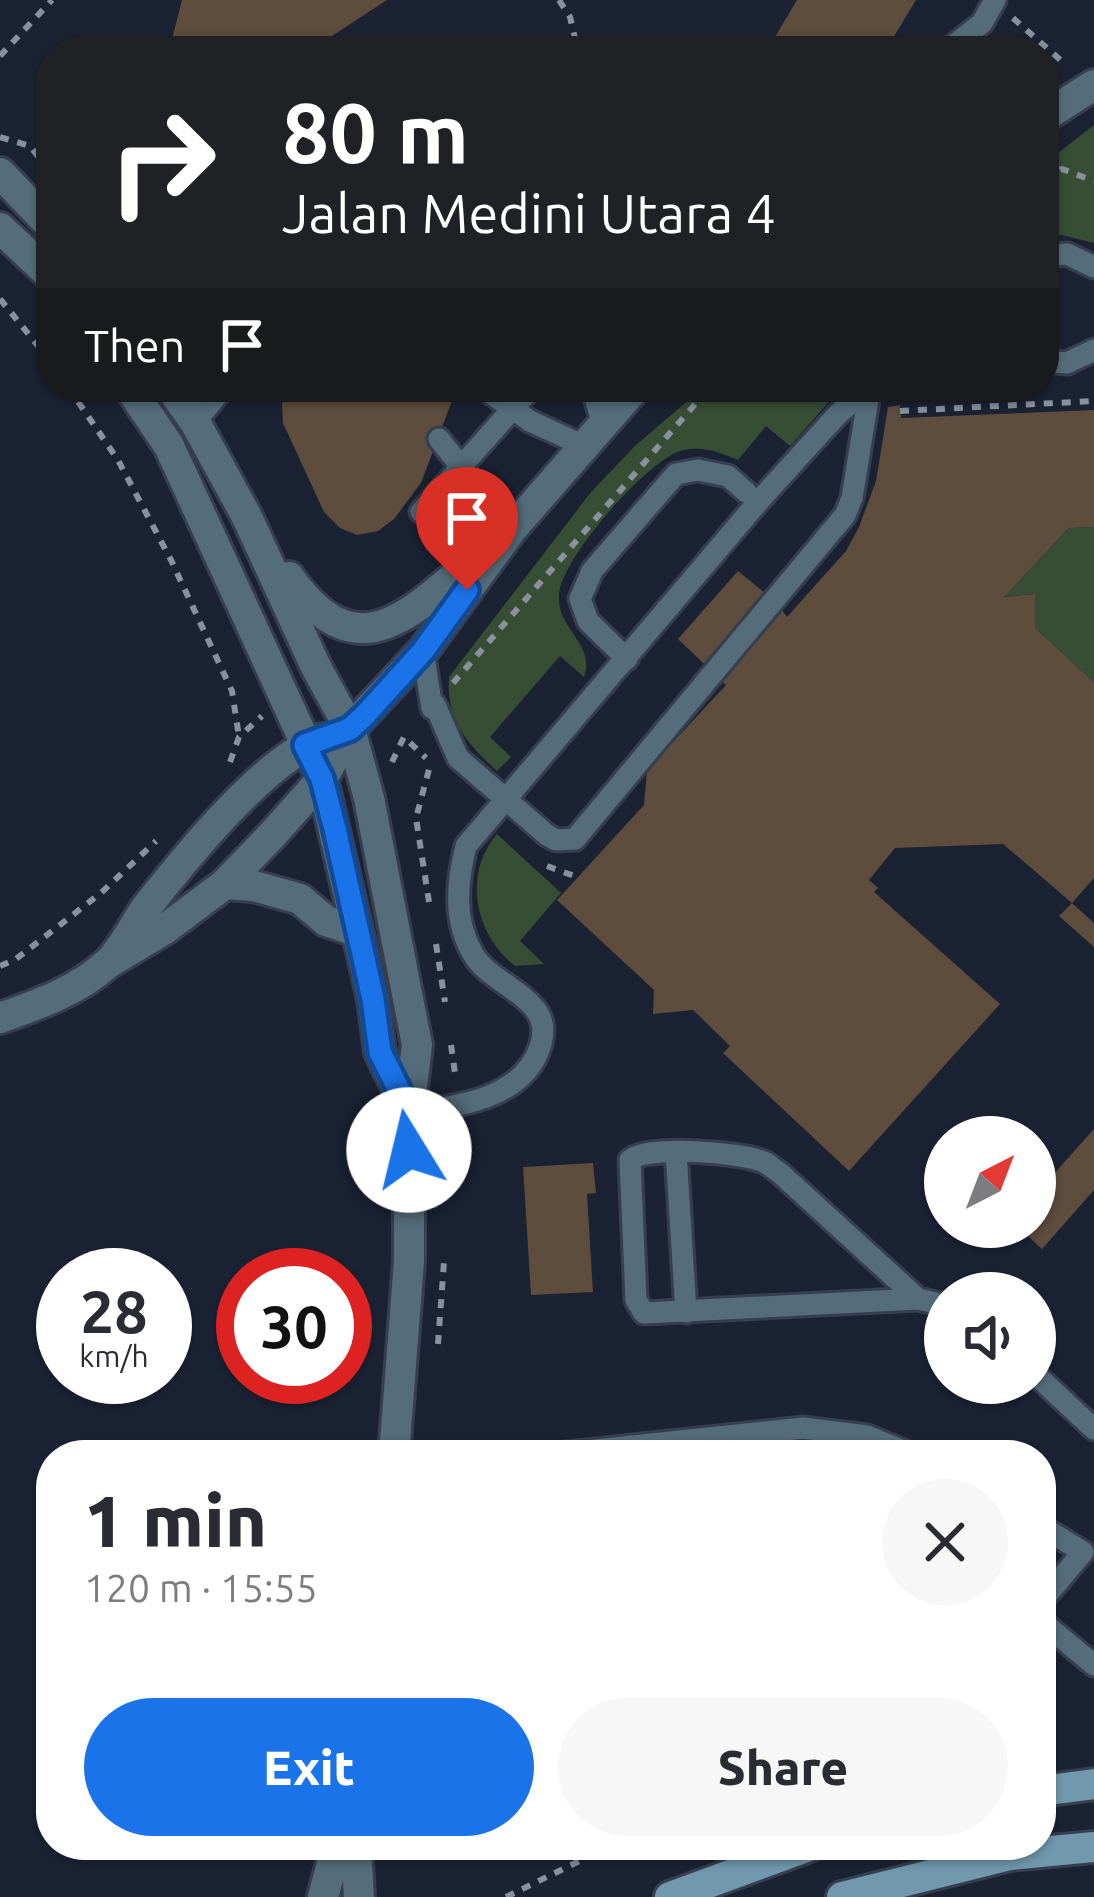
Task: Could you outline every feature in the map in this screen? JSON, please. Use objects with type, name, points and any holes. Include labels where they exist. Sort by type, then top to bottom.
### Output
[{"type":"street","points":[[1059,108],[1092,87]]},
{"type":"street","points":[[0,173],[36,210]]},
{"type":"street","points":[[0,228],[36,263]]},
{"type":"street","points":[[139,402],[169,446],[322,779],[373,999],[380,1052],[410,1112]]},
{"type":"street","points":[[181,402],[247,517],[350,729],[369,798],[417,1045],[410,1112],[409,1261],[395,1440]]},
{"type":"street","points":[[0,1018],[55,998],[165,929],[225,884],[322,779],[350,729],[423,651],[511,530],[623,402]]},
{"type":"street","points":[[247,517],[308,604],[347,626],[374,628],[405,618],[511,530]]},
{"type":"street","points":[[108,963],[150,903],[252,787],[305,745],[350,729]]},
{"type":"street","points":[[225,884],[254,886],[300,899],[326,921],[356,931]]},
{"type":"street","points":[[1056,1789],[1094,1784]]},
{"type":"street","points":[[1056,1850],[1094,1846]]},
{"type":"street","points":[[323,1897],[334,1860]]},
{"type":"street","points":[[357,1860],[359,1897]]},
{"type":"street","points":[[670,1897],[771,1860]]},
{"type":"street","points":[[842,1897],[990,1860]]},
{"type":"lane","points":[[965,36],[982,22],[995,1]]},
{"type":"lane","points":[[1059,255],[1094,267]]},
{"type":"lane","points":[[1059,362],[1094,350]]},
{"type":"lane","points":[[195,422],[212,402]]},
{"type":"lane","points":[[503,402],[594,436],[593,402]]},
{"type":"lane","points":[[421,512],[519,402]]},
{"type":"lane","points":[[410,1112],[460,1107],[494,1094],[524,1072],[539,1050],[544,1027],[537,1010],[473,956],[456,885],[466,846],[758,502],[852,402]]},
{"type":"lane","points":[[423,651],[432,708],[435,704],[458,758],[556,840],[575,838],[845,515],[868,402]]},
{"type":"lane","points":[[439,439],[511,530]]},
{"type":"lane","points":[[627,659],[588,622],[580,599],[592,571],[676,474],[698,470],[728,476],[746,492]]},
{"type":"lane","points":[[918,1299],[762,1161],[676,1152],[644,1152],[630,1160],[636,1300],[644,1313],[924,1300]]},
{"type":"lane","points":[[676,1152],[686,1312]]},
{"type":"lane","points":[[1056,1394],[1094,1429]]},
{"type":"lane","points":[[689,1440],[802,1428],[877,1440]]},
{"type":"lane","points":[[1056,1534],[1090,1551],[1056,1586]]},
{"type":"lane","points":[[1056,1633],[1094,1665]]},
{"type":"path","points":[[0,56],[52,0]]},
{"type":"path","points":[[559,0],[574,36]]},
{"type":"path","points":[[995,1],[1036,36]]},
{"type":"path","points":[[1059,56],[1092,87]]},
{"type":"path","points":[[0,137],[30,146],[36,154]]},
{"type":"path","points":[[1059,171],[1094,181]]},
{"type":"path","points":[[0,299],[36,343]]},
{"type":"path","points":[[900,411],[1094,401]]},
{"type":"path","points":[[78,402],[118,460],[171,560],[232,691],[238,737]]},
{"type":"path","points":[[430,907],[416,818],[430,762],[435,704],[697,402]]},
{"type":"path","points":[[228,766],[237,752]]},
{"type":"path","points":[[0,966],[16,959],[101,893],[169,828]]},
{"type":"path","points":[[433,929],[447,1018]]},
{"type":"path","points":[[450,1040],[460,1107]]},
{"type":"path","points":[[506,1897],[581,1860]]},
{"type":"green space","points":[[1094,125],[1094,243],[1059,235],[1059,152]]},
{"type":"green space","points":[[686,402],[829,402],[790,446],[766,426],[738,460],[706,450],[669,456],[610,511],[575,558],[559,594],[563,617],[585,655],[584,677],[560,656],[490,737],[511,757],[497,771],[476,751],[455,719],[449,677],[591,492]]},
{"type":"green space","points":[[1094,527],[1094,682],[1035,628],[1034,594],[1004,597],[1069,528]]},
{"type":"green space","points":[[497,834],[561,893],[520,941],[544,964],[515,966],[490,938],[482,921],[479,867]]},
{"type":"building","points":[[182,0],[387,0],[332,36],[173,36]]},
{"type":"building","points":[[797,0],[916,0],[894,36],[776,36]]},
{"type":"building","points":[[451,402],[421,483],[394,519],[378,531],[357,535],[340,528],[324,512],[283,423],[282,404]]},
{"type":"building","points":[[900,405],[901,418],[1094,410],[1094,527],[1069,528],[1004,597],[1035,594],[1035,628],[1094,682],[1094,878],[1072,903],[1003,844],[895,848],[869,880],[878,888],[874,892],[1000,1004],[849,1171],[723,1053],[730,1046],[693,1010],[653,1014],[654,990],[557,900],[644,805],[647,770],[726,685],[678,639],[738,571],[787,617],[846,551],[859,527],[876,481],[888,407]]},
{"type":"building","points":[[1072,903],[1094,923],[1094,947],[1059,916]]},
{"type":"building","points":[[1094,1129],[1094,1190],[1056,1233],[1056,1172]]},
{"type":"building","points":[[593,1163],[596,1193],[587,1194],[593,1292],[531,1295],[523,1167]]},
{"type":"route","points":[[409,1150],[410,1112],[380,1052],[373,999],[335,829],[322,779],[305,745],[350,729],[365,715],[423,651],[467,590]]}]
